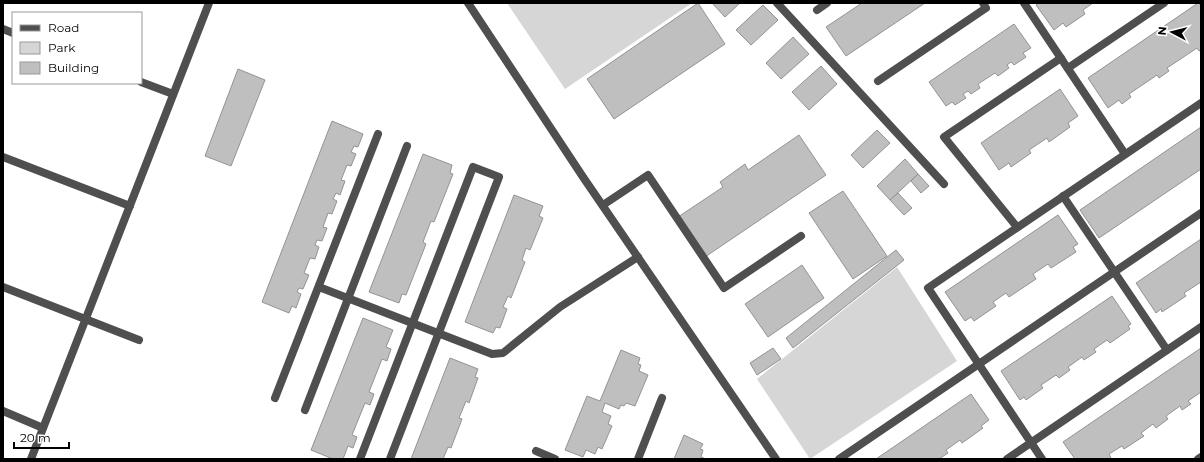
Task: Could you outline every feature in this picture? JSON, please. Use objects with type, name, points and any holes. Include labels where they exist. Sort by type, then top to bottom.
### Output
[{"type":"street","points":[[30,459],[209,3]]},
{"type":"street","points":[[468,3],[638,257],[776,459]]},
{"type":"street","points":[[777,3],[944,184]]},
{"type":"street","points":[[817,10],[827,3]]},
{"type":"street","points":[[878,81],[986,8],[983,3]]},
{"type":"street","points":[[1024,3],[1125,154]]},
{"type":"street","points":[[1068,68],[1164,3]]},
{"type":"street","points":[[1017,228],[944,137],[1061,58]]},
{"type":"street","points":[[142,82],[173,94]]},
{"type":"street","points":[[1042,459],[928,288],[1201,102]]},
{"type":"street","points":[[275,398],[378,134]]},
{"type":"street","points":[[305,410],[408,146]]},
{"type":"street","points":[[3,157],[130,206]]},
{"type":"street","points":[[360,459],[473,167],[500,177],[390,459]]},
{"type":"street","points":[[603,205],[648,175],[724,288],[801,236]]},
{"type":"street","points":[[1063,196],[1167,350]]},
{"type":"street","points":[[839,459],[1201,213]]},
{"type":"street","points":[[319,286],[492,354],[503,353],[560,307],[638,257]]},
{"type":"street","points":[[3,287],[139,340]]},
{"type":"street","points":[[1007,459],[1201,327]]},
{"type":"street","points":[[638,459],[662,398]]},
{"type":"street","points":[[3,411],[43,428]]},
{"type":"street","points":[[536,451],[555,459]]},
{"type":"green space","points":[[507,3],[692,3],[565,89]]},
{"type":"green space","points":[[897,267],[957,361],[810,459],[757,379]]},
{"type":"building","points":[[698,3],[725,44],[614,119],[587,79]]},
{"type":"building","points":[[712,3],[740,3],[725,17]]},
{"type":"building","points":[[862,3],[925,3],[846,56],[826,27]]},
{"type":"building","points":[[1039,3],[1093,3],[1083,10],[1085,14],[1066,27],[1063,23],[1054,30],[1036,5]]},
{"type":"building","points":[[1198,3],[1201,5],[1201,50],[1199,51],[1197,48],[1167,68],[1169,71],[1159,78],[1157,75],[1129,94],[1131,97],[1122,104],[1119,100],[1108,108],[1088,78]]},
{"type":"building","points":[[763,5],[778,20],[751,45],[736,30]]},
{"type":"building","points":[[1014,24],[1031,48],[1023,53],[1026,57],[1014,65],[1011,62],[1007,65],[1009,68],[998,76],[995,73],[978,84],[980,88],[971,94],[968,91],[963,94],[966,98],[955,105],[952,102],[946,106],[929,82]]},
{"type":"building","points":[[793,37],[809,54],[781,79],[766,63]]},
{"type":"building","points":[[821,66],[837,84],[809,110],[792,92]]},
{"type":"building","points":[[238,69],[265,80],[231,166],[205,156]]},
{"type":"building","points":[[1060,89],[1078,116],[1068,123],[1070,127],[1049,142],[1047,138],[1029,150],[1031,153],[1011,167],[1009,163],[999,170],[981,143]]},
{"type":"building","points":[[332,121],[363,134],[358,147],[354,146],[351,152],[356,154],[351,166],[347,165],[341,180],[345,181],[340,195],[336,193],[333,199],[337,201],[332,214],[328,213],[323,227],[327,228],[322,241],[317,240],[315,245],[319,247],[315,259],[310,258],[304,273],[309,275],[303,289],[299,288],[297,292],[301,294],[296,308],[292,306],[289,313],[262,302]]},
{"type":"building","points":[[1201,127],[1201,169],[1099,238],[1080,210]]},
{"type":"building","points":[[877,130],[890,143],[863,168],[851,155]]},
{"type":"building","points":[[799,135],[826,175],[705,257],[678,217],[723,187],[720,182],[745,164],[748,170]]},
{"type":"building","points":[[423,154],[452,165],[450,173],[453,174],[434,222],[431,221],[423,242],[426,244],[406,295],[402,294],[399,303],[369,292]]},
{"type":"building","points":[[905,159],[918,174],[890,200],[877,186]]},
{"type":"building","points":[[918,174],[929,186],[921,193],[911,181]]},
{"type":"building","points":[[843,191],[887,256],[853,279],[809,213]]},
{"type":"building","points":[[898,193],[912,208],[904,215],[890,200]]},
{"type":"building","points":[[514,195],[543,206],[539,216],[543,218],[530,250],[526,248],[522,260],[525,262],[511,298],[508,296],[503,307],[507,309],[500,328],[496,327],[493,333],[465,322]]},
{"type":"building","points":[[1058,215],[1078,244],[1073,247],[1076,252],[1051,268],[1048,264],[1033,274],[1036,279],[1009,297],[1006,293],[993,302],[996,306],[974,321],[971,317],[965,321],[945,292]]},
{"type":"building","points":[[1201,239],[1201,282],[1184,293],[1186,296],[1162,312],[1161,309],[1156,313],[1136,283]]},
{"type":"building","points":[[896,250],[904,260],[793,348],[786,338]]},
{"type":"building","points":[[802,265],[824,298],[768,337],[745,304]]},
{"type":"building","points":[[1112,296],[1131,324],[1128,326],[1130,329],[1110,343],[1107,340],[1094,349],[1096,352],[1084,360],[1082,357],[1068,367],[1070,370],[1059,378],[1056,375],[1041,385],[1043,388],[1026,400],[1024,397],[1020,400],[1001,371]]},
{"type":"building","points":[[363,318],[393,330],[386,347],[391,349],[387,361],[382,359],[369,392],[374,394],[370,405],[365,403],[352,435],[357,437],[353,448],[348,446],[343,459],[333,459],[311,450]]},
{"type":"building","points":[[773,348],[781,359],[757,375],[750,363]]},
{"type":"building","points":[[1201,348],[1201,392],[1188,401],[1191,404],[1182,410],[1180,406],[1166,416],[1168,419],[1156,428],[1153,424],[1141,433],[1144,436],[1124,449],[1122,446],[1109,454],[1110,459],[1075,459],[1063,442]]},
{"type":"building","points":[[621,350],[640,358],[638,364],[641,365],[639,371],[648,375],[635,406],[626,403],[624,406],[621,405],[619,409],[605,403],[602,412],[611,416],[608,424],[612,426],[602,449],[598,447],[595,454],[586,450],[583,457],[565,450],[587,396],[600,401]]},
{"type":"building","points":[[450,358],[478,369],[475,377],[478,378],[469,403],[466,401],[459,418],[462,419],[451,448],[448,447],[443,459],[411,459]]},
{"type":"building","points":[[971,394],[989,420],[981,426],[983,428],[962,443],[960,440],[946,450],[948,453],[939,459],[876,459]]},
{"type":"building","points":[[684,435],[703,444],[700,449],[703,450],[701,457],[706,459],[674,459]]}]
